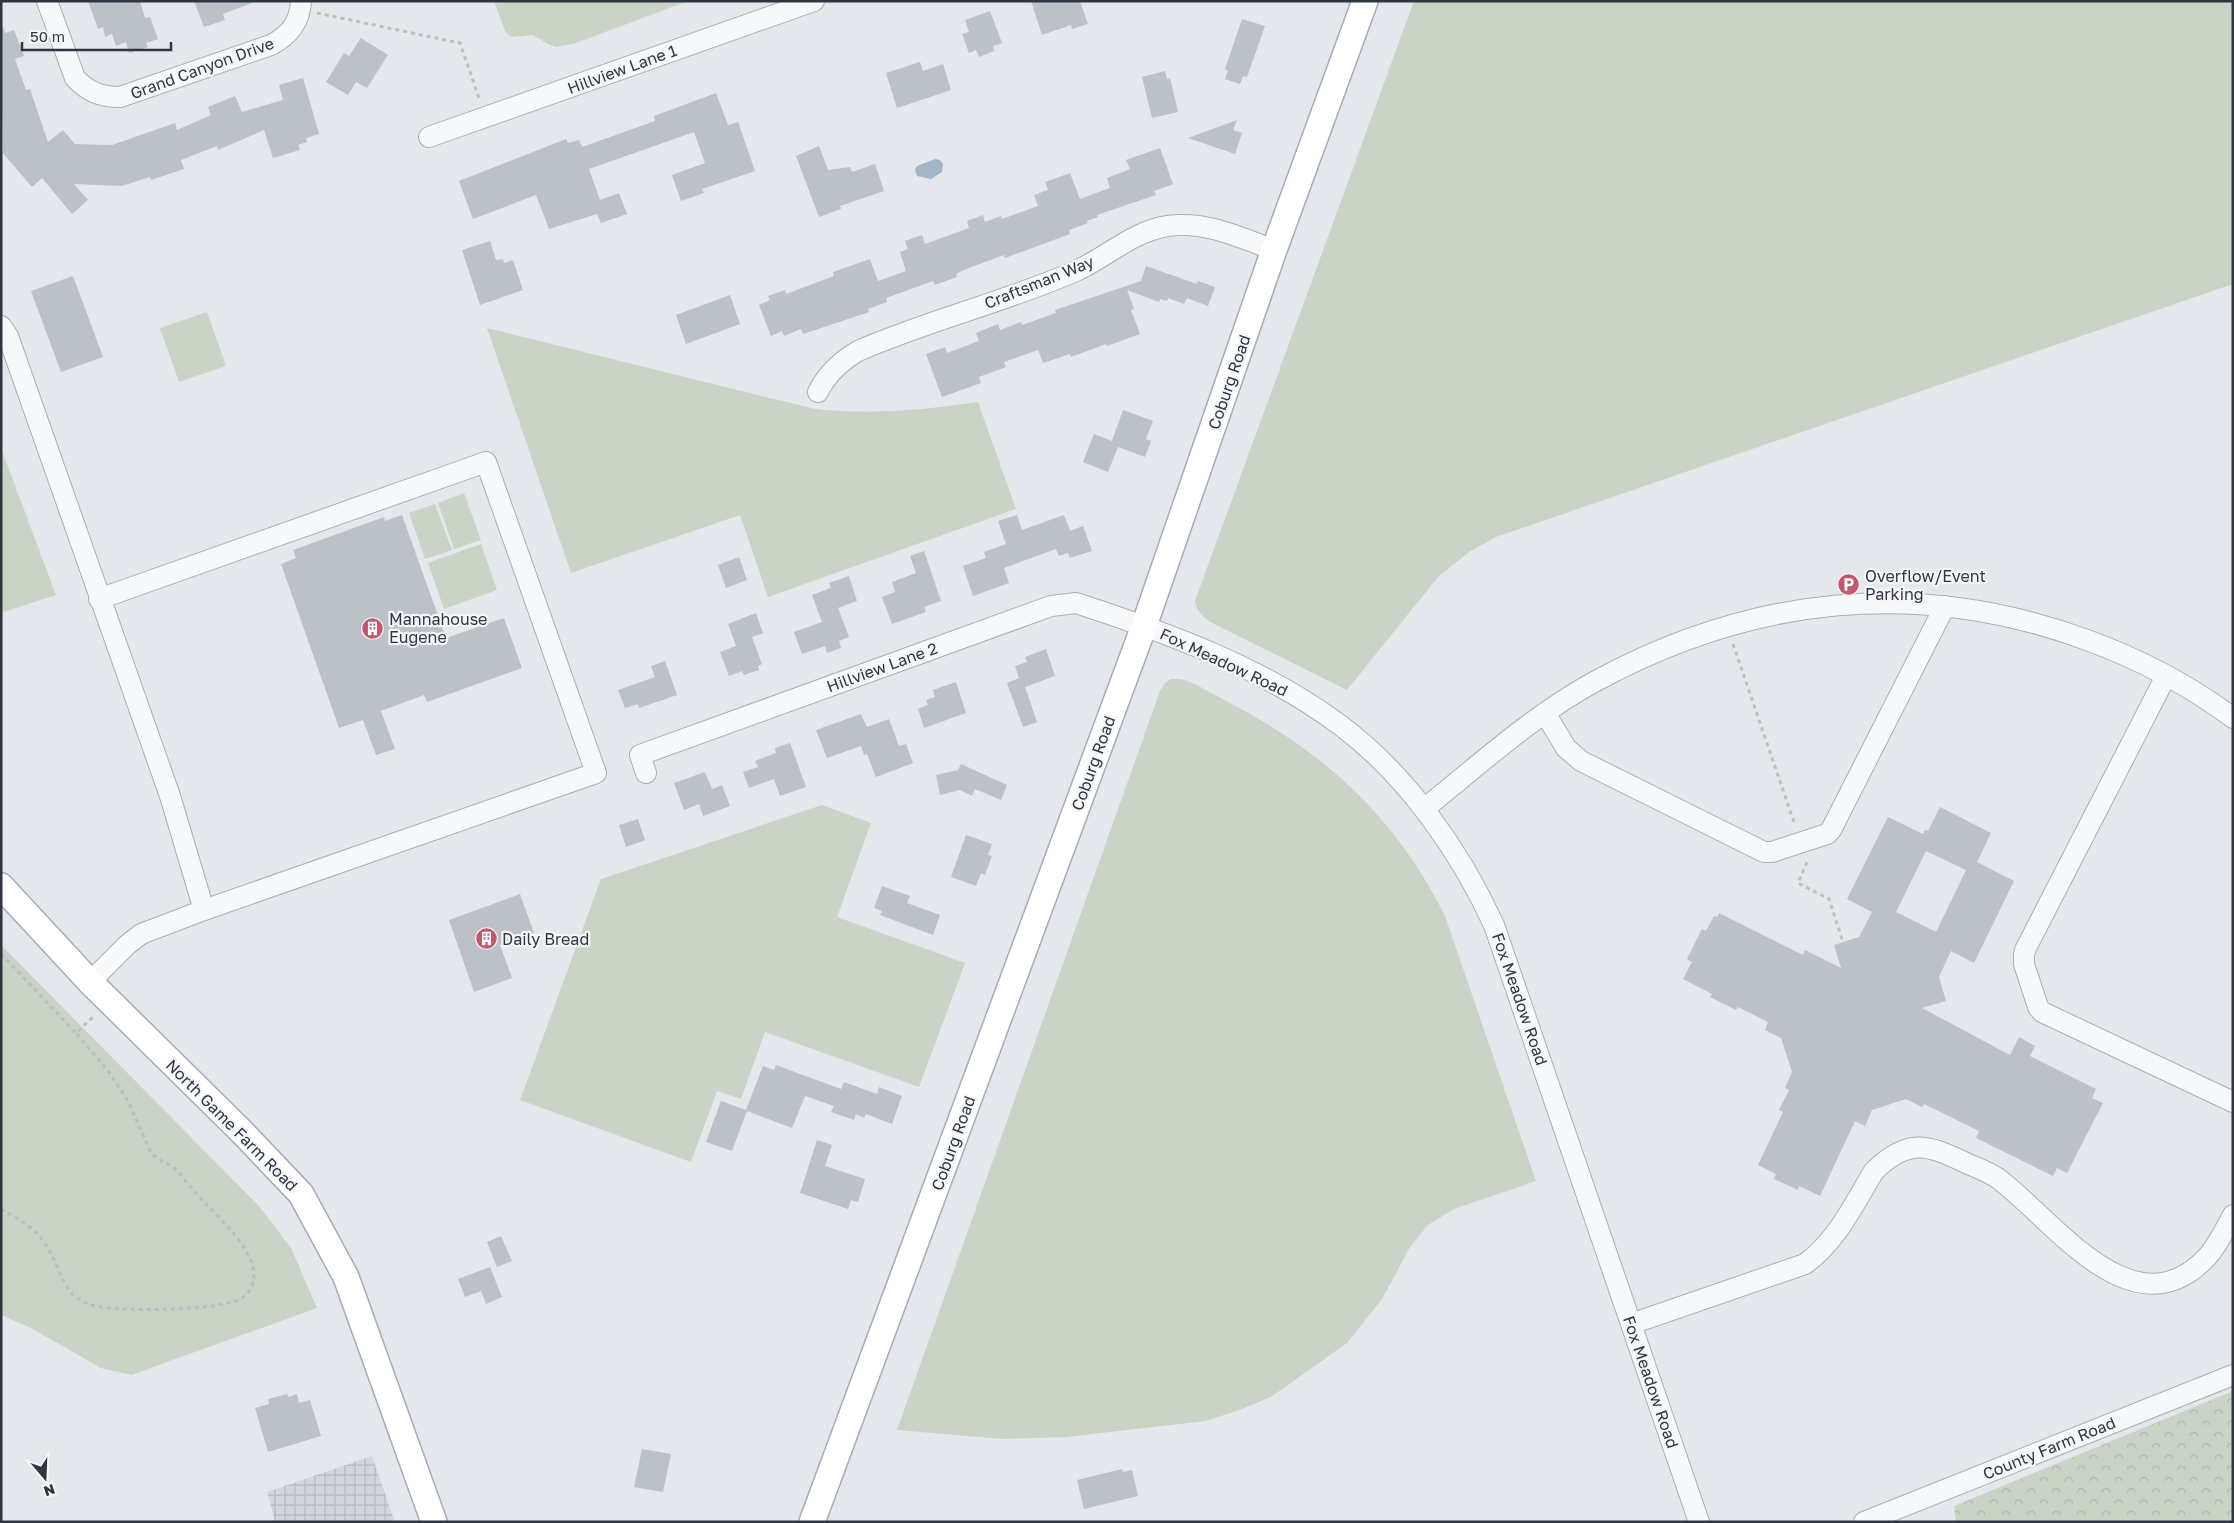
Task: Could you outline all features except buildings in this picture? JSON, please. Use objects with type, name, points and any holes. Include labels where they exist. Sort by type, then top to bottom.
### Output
[{"type":"main road","name":"Coburg Road","points":[[812,1522],[1144,626],[1274,250],[1365,1]]},
{"type":"main road","name":"North Game Farm Road","points":[[1,886],[90,982],[243,1133],[301,1194],[346,1277],[434,1522]]},
{"type":"street","name":"Grand Canyon Drive","points":[[47,1],[75,78],[84,88],[108,97],[120,97],[272,45],[283,39],[292,30],[301,5]]},
{"type":"street","name":"Hillview Lane 1","points":[[430,137],[814,1]]},
{"type":"street","name":"Craftsman Way","points":[[818,392],[829,375],[858,351],[1075,271],[1123,243],[1152,230],[1181,225],[1207,227],[1274,250]]},
{"type":"street","points":[[1,326],[8,336],[99,599],[170,796],[204,910]]},
{"type":"street","points":[[90,982],[127,945],[141,934],[596,772],[486,462],[99,599]]},
{"type":"street","name":"Hillview Lane 2","points":[[646,773],[640,755],[1051,606],[1076,603],[1144,626]]},
{"type":"street","points":[[1424,809],[1545,713],[1629,663],[1678,641],[1728,626],[1782,613],[1833,605],[1878,603],[1945,606],[1995,614],[2065,632],[2113,650],[2166,676],[2233,718]]},
{"type":"street","points":[[1545,713],[1556,733],[1575,757],[1626,785],[1764,852],[1772,852],[1827,834],[1832,830],[1945,606]]},
{"type":"street","name":"Fox Meadow Road","points":[[1144,626],[1252,672],[1309,704],[1341,726],[1365,746],[1424,809],[1470,878],[1494,925],[1699,1522]]},
{"type":"street","points":[[2166,676],[2026,950],[2024,959],[2038,1007],[2042,1012],[2233,1102]]},
{"type":"street","points":[[1631,1324],[1804,1264],[1834,1237],[1874,1171],[1883,1162],[1899,1152],[1918,1147],[1936,1149],[1996,1177],[2078,1250],[2112,1274],[2127,1279],[2147,1283],[2161,1282],[2183,1275],[2207,1257],[2233,1215]]},
{"type":"street","name":"County Farm Road","points":[[1864,1522],[2233,1375]]},
{"type":"path","points":[[301,5],[460,43],[486,118]]},
{"type":"path","points":[[1728,626],[1807,862],[1798,882],[1829,899],[1843,942]]},
{"type":"path","points":[[1,954],[76,1033],[109,1072],[128,1101],[151,1152],[156,1159],[173,1168],[242,1244],[251,1262],[255,1277],[248,1292],[242,1298],[229,1303],[199,1308],[161,1309],[91,1305],[73,1296],[51,1253],[41,1238],[25,1224],[1,1209]]},
{"type":"path","points":[[76,1033],[110,1002]]},
{"type":"shaded area","points":[[372,1456],[395,1522],[275,1522],[267,1492]]},
{"type":"green space","points":[[494,1],[688,1],[576,43],[557,47],[533,35],[511,37],[505,31]]},
{"type":"green space","points":[[1414,1],[2233,1],[2233,284],[1496,537],[1469,552],[1438,577],[1347,690],[1212,623],[1200,612],[1195,601]]},
{"type":"green space","points":[[207,312],[226,366],[179,382],[160,328]]},
{"type":"green space","points":[[487,328],[815,409],[876,412],[978,402],[1016,509],[768,597],[740,515],[571,573]]},
{"type":"green space","points":[[1,448],[56,595],[1,613]]},
{"type":"green space","points":[[464,493],[481,540],[454,549],[438,503]]},
{"type":"green space","points":[[435,504],[452,550],[425,559],[409,513]]},
{"type":"green space","points":[[481,544],[497,590],[444,609],[428,563]]},
{"type":"green space","points":[[1171,679],[1181,679],[1195,684],[1256,717],[1302,747],[1328,767],[1374,810],[1413,860],[1445,916],[1536,1181],[1454,1209],[1428,1225],[1410,1247],[1382,1299],[1347,1343],[1271,1397],[1242,1409],[1206,1421],[1066,1437],[1003,1439],[897,1430],[1160,691],[1165,683]]},
{"type":"green space","points":[[822,805],[871,823],[837,917],[965,963],[919,1087],[765,1032],[741,1099],[717,1091],[691,1162],[520,1100],[601,879]]},
{"type":"green space","points":[[1,945],[259,1206],[291,1248],[317,1308],[131,1375],[101,1368],[31,1328],[1,1315]]},
{"type":"green space","points":[[2233,1391],[2233,1522],[1956,1522],[1954,1506]]},
{"type":"water","points":[[935,159],[940,160],[943,164],[942,172],[931,179],[917,176],[915,170],[917,166]]},
{"type":"place","name":"Overflow/Event Parking","points":[[1849,585]]},
{"type":"place","name":"Mannahouse Eugene","points":[[373,628]]},
{"type":"place","name":"Daily Bread","points":[[486,939]]}]
